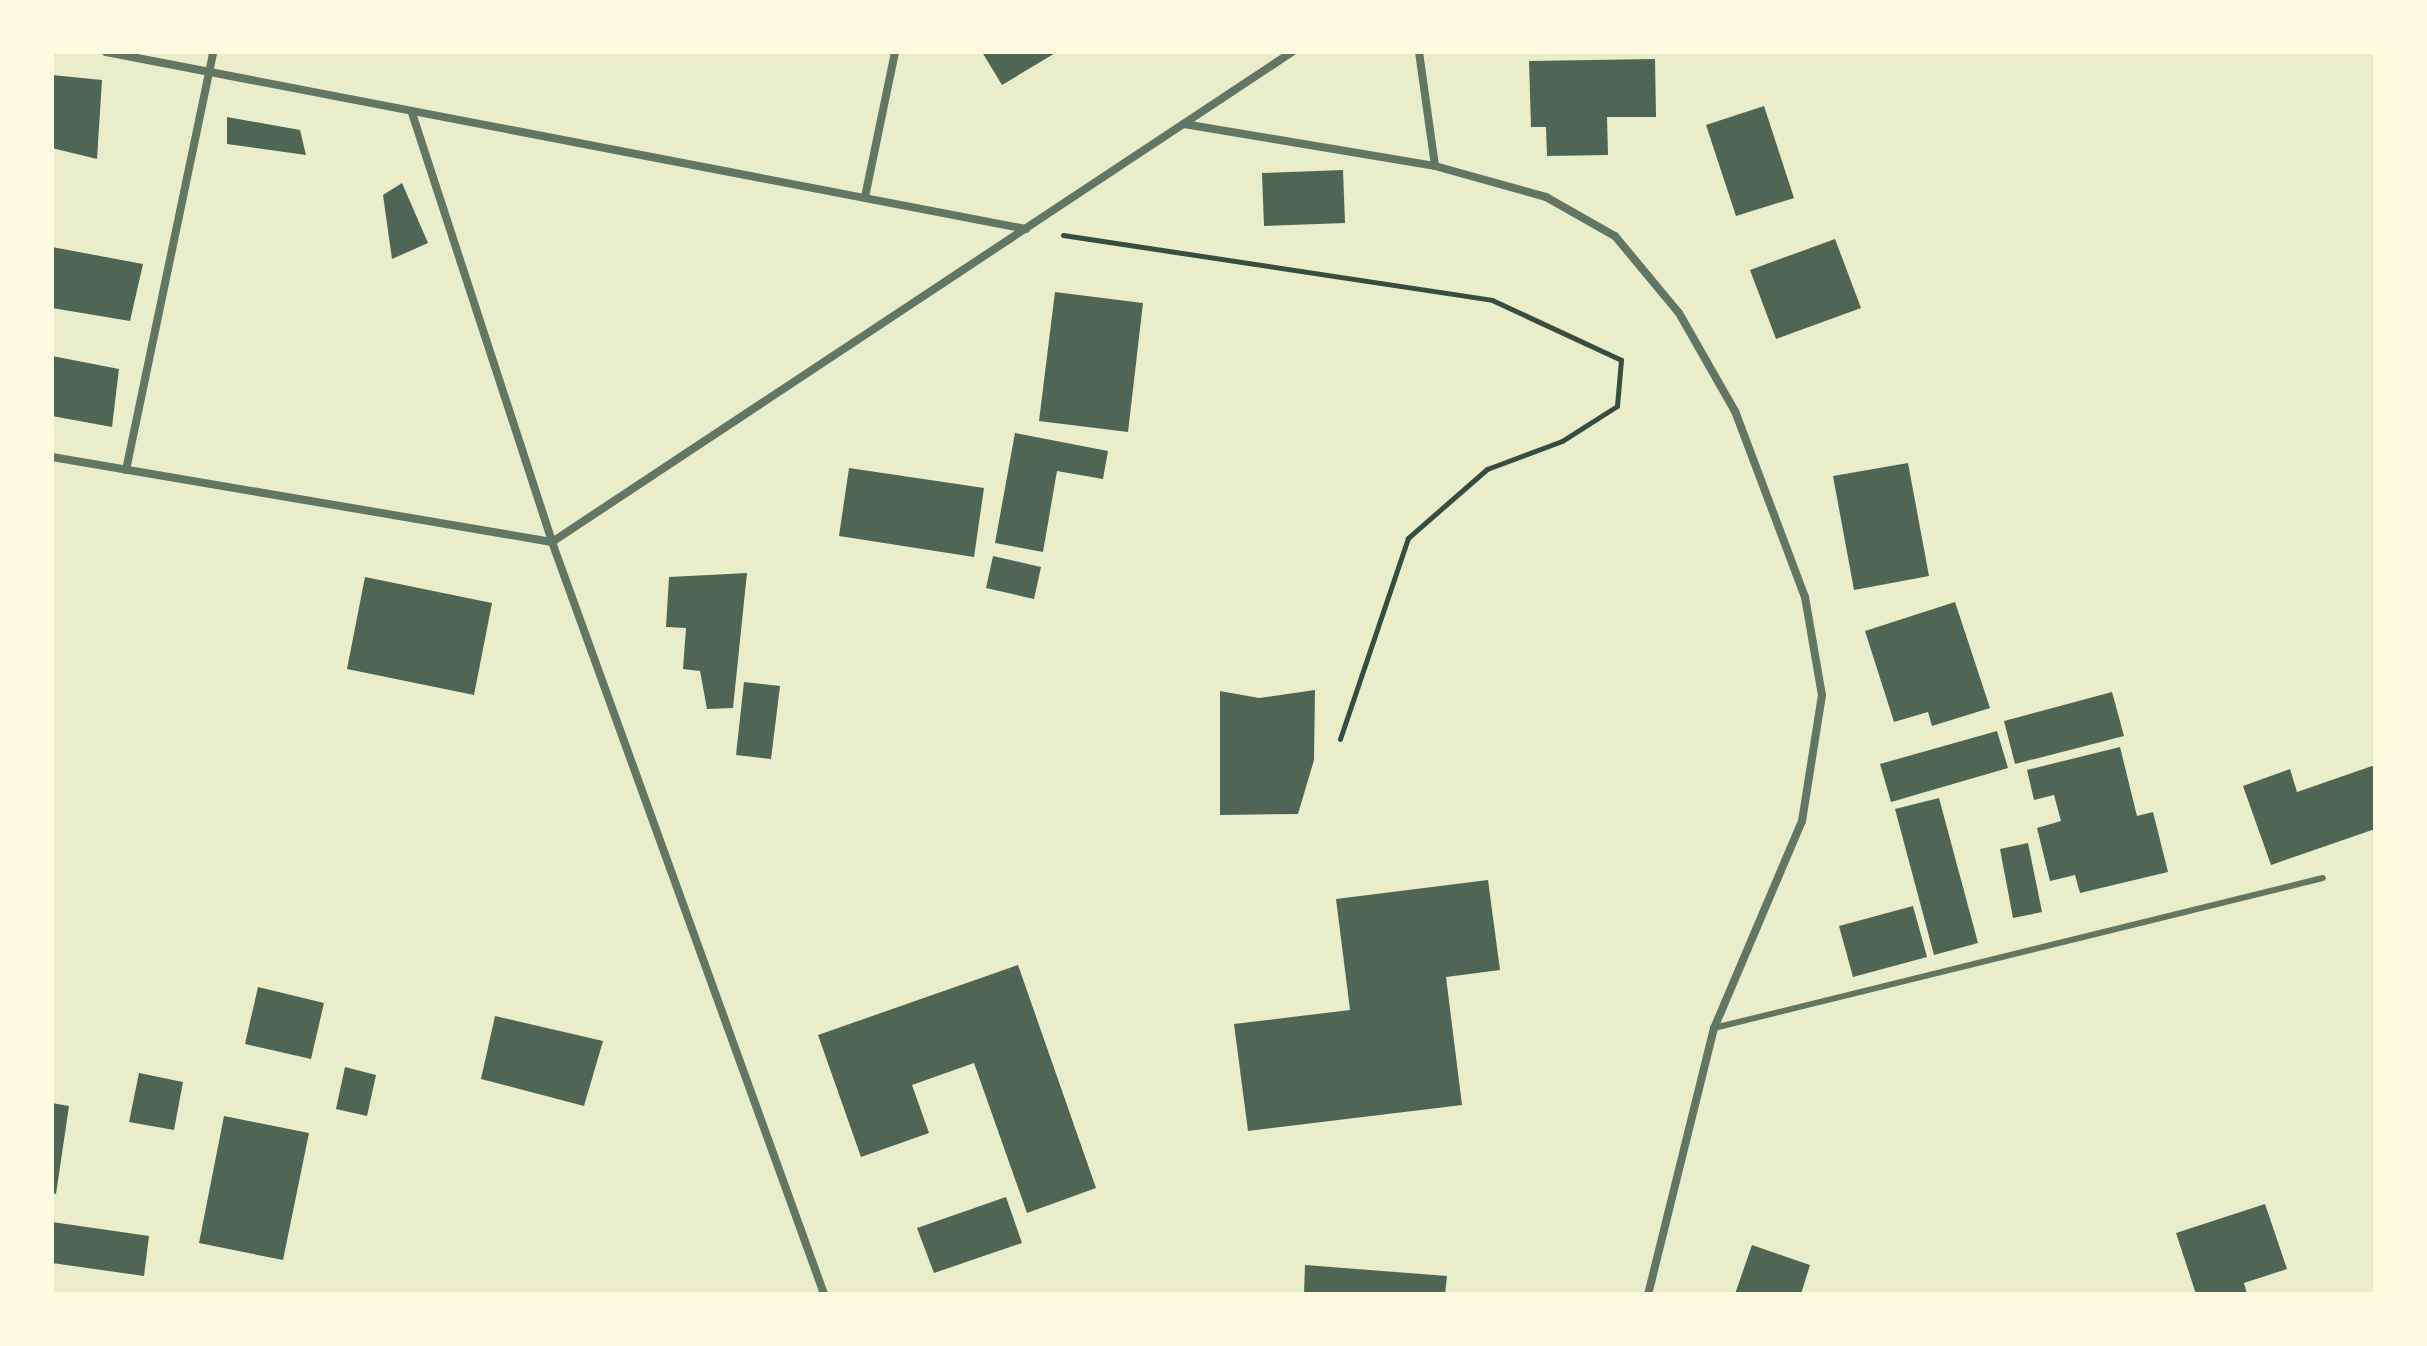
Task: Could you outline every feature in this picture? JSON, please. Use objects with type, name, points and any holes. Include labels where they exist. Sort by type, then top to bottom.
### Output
[{"type":"street","points":[[106,52],[1026,229]]},
{"type":"street","points":[[126,470],[213,52]]},
{"type":"street","points":[[865,197],[895,52]]},
{"type":"street","points":[[52,457],[552,542],[1292,52]]},
{"type":"street","points":[[1419,52],[1435,166]]},
{"type":"street","points":[[412,113],[552,542],[824,1294]]},
{"type":"street","points":[[1184,124],[1435,166],[1546,197],[1615,236],[1679,313],[1735,411],[1805,597],[1822,695],[1802,821],[1714,1028],[1648,1294]]},
{"type":"lane","points":[[1714,1028],[2323,878]]},
{"type":"path","points":[[1026,229],[1492,300],[1621,360],[1617,406],[1562,441],[1487,469],[1408,538],[1340,739]]},
{"type":"building","points":[[982,52],[1057,52],[1002,85]]},
{"type":"building","points":[[1655,59],[1656,117],[1607,117],[1608,155],[1547,156],[1546,127],[1531,127],[1529,61]]},
{"type":"building","points":[[52,75],[102,80],[97,159],[52,148]]},
{"type":"building","points":[[1764,106],[1794,198],[1736,216],[1706,125]]},
{"type":"building","points":[[227,117],[300,130],[306,155],[227,144]]},
{"type":"building","points":[[1343,170],[1345,223],[1264,226],[1262,173]]},
{"type":"building","points":[[402,183],[428,243],[392,259],[383,195]]},
{"type":"building","points":[[1835,239],[1861,308],[1776,339],[1750,270]]},
{"type":"building","points":[[52,247],[143,264],[130,321],[52,308]]},
{"type":"building","points":[[1055,292],[1143,303],[1128,432],[1039,421]]},
{"type":"building","points":[[52,356],[119,369],[112,427],[52,416]]},
{"type":"building","points":[[1015,433],[1108,451],[1103,479],[1057,471],[1043,552],[995,543]]},
{"type":"building","points":[[1908,463],[1929,576],[1854,590],[1833,476]]},
{"type":"building","points":[[849,468],[984,488],[974,557],[839,536]]},
{"type":"building","points":[[993,556],[1041,567],[1034,599],[986,588]]},
{"type":"building","points":[[747,573],[733,708],[707,709],[700,671],[683,669],[686,628],[666,627],[669,577]]},
{"type":"building","points":[[365,577],[492,603],[474,695],[347,669]]},
{"type":"building","points":[[1955,602],[1990,708],[1932,726],[1928,712],[1894,722],[1865,631]]},
{"type":"building","points":[[744,682],[780,686],[771,759],[736,755]]},
{"type":"building","points":[[1315,690],[1314,760],[1298,814],[1220,815],[1220,691],[1259,698]]},
{"type":"building","points":[[2112,692],[2124,736],[2015,764],[2004,721]]},
{"type":"building","points":[[1997,731],[2008,768],[1891,802],[1880,764]]},
{"type":"building","points":[[2120,747],[2137,816],[2153,812],[2168,872],[2080,893],[2075,875],[2050,881],[2037,828],[2061,821],[2054,795],[2034,800],[2027,770]]},
{"type":"building","points":[[2375,765],[2375,829],[2271,865],[2243,786],[2290,769],[2297,792]]},
{"type":"building","points":[[1939,798],[1978,943],[1934,955],[1895,809]]},
{"type":"building","points":[[2028,843],[2042,912],[2013,918],[2000,849]]},
{"type":"building","points":[[1488,880],[1500,970],[1446,977],[1462,1105],[1248,1131],[1234,1024],[1350,1010],[1336,899]]},
{"type":"building","points":[[1913,906],[1927,957],[1853,977],[1839,926]]},
{"type":"building","points":[[1018,965],[1096,1188],[1027,1213],[974,1063],[912,1085],[929,1133],[861,1157],[818,1035]]},
{"type":"building","points":[[258,987],[324,1003],[311,1059],[245,1044]]},
{"type":"building","points":[[495,1016],[603,1041],[584,1106],[481,1079]]},
{"type":"building","points":[[345,1067],[376,1075],[367,1116],[336,1109]]},
{"type":"building","points":[[139,1073],[183,1082],[174,1130],[129,1122]]},
{"type":"building","points":[[52,1103],[69,1106],[56,1194],[52,1193]]},
{"type":"building","points":[[224,1116],[309,1133],[283,1260],[199,1243]]},
{"type":"building","points":[[1006,1197],[1022,1243],[934,1273],[917,1228]]},
{"type":"building","points":[[2265,1204],[2287,1269],[2244,1283],[2247,1294],[2196,1294],[2176,1233]]},
{"type":"building","points":[[52,1222],[149,1236],[144,1276],[52,1263]]},
{"type":"building","points":[[1752,1245],[1810,1265],[1801,1294],[1735,1294]]},
{"type":"building","points":[[1305,1265],[1447,1276],[1445,1294],[1304,1294]]}]
